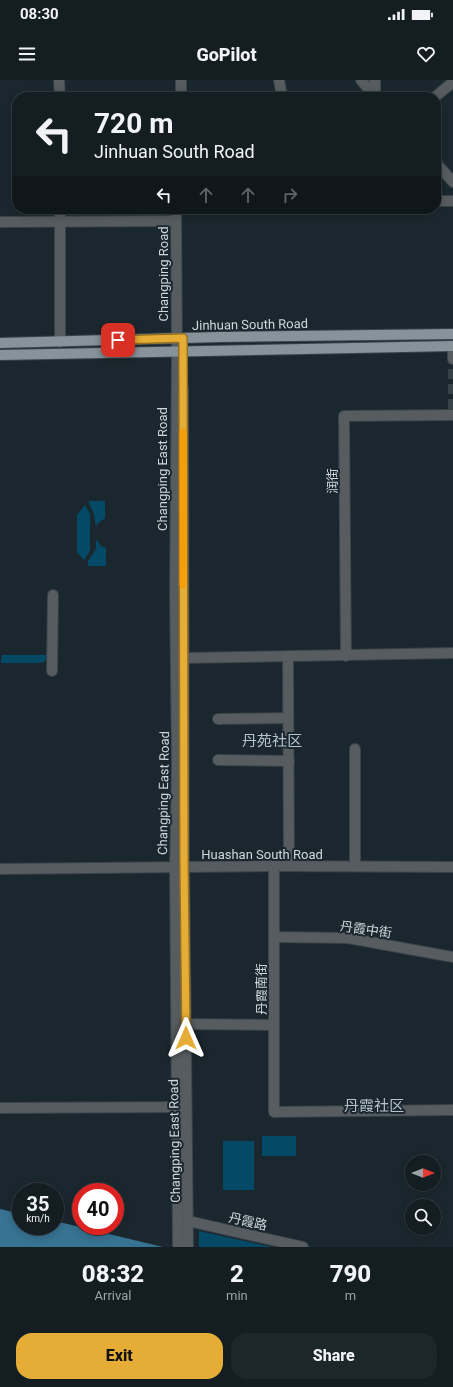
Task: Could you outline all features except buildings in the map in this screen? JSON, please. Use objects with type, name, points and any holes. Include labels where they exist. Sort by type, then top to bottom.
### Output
[{"type":"main road","name":"Jinhuan South Road","points":[[0,343],[179,338],[453,334]]},
{"type":"main road","name":"Jinhuan South Road","points":[[0,355],[453,346]]},
{"type":"street","points":[[59,80],[60,92]]},
{"type":"street","points":[[175,92],[176,80]]},
{"type":"street","points":[[181,80],[181,92]]},
{"type":"street","points":[[279,80],[283,92]]},
{"type":"street","points":[[361,80],[371,92]]},
{"type":"street","points":[[375,80],[375,92]]},
{"type":"street","points":[[441,92],[453,82]]},
{"type":"street","points":[[441,169],[453,182]]},
{"type":"street","points":[[441,201],[453,201]]},
{"type":"street","points":[[60,214],[60,342]]},
{"type":"street","name":"Changping Road","points":[[176,214],[179,338]]},
{"type":"street","name":"Changping Road","points":[[179,338],[182,214]]},
{"type":"street","points":[[0,222],[176,221]]},
{"type":"street","name":"Changping East Road","points":[[179,338],[184,658],[179,864],[186,1024],[181,1107],[188,1221],[188,1247]]},
{"type":"street","points":[[453,346],[453,360]]},
{"type":"street","name":"Changping East Road","points":[[178,1247],[181,1107],[175,586],[180,351]]},
{"type":"street","points":[[453,409],[453,414]]},
{"type":"street","name":"润街","points":[[346,656],[344,416],[453,414]]},
{"type":"street","points":[[52,671],[53,595]]},
{"type":"street","points":[[184,658],[453,653]]},
{"type":"street","points":[[288,656],[289,860]]},
{"type":"street","points":[[218,718],[288,718]]},
{"type":"street","points":[[355,749],[355,860]]},
{"type":"street","points":[[218,760],[289,761]]},
{"type":"street","name":"Huashan South Road","points":[[0,869],[289,860],[453,860]]},
{"type":"street","name":"Huashan South Road","points":[[0,862],[453,867]]},
{"type":"street","name":"丹霞南街","points":[[274,866],[274,1112],[453,1110]]},
{"type":"street","name":"丹霞中街","points":[[274,937],[348,938],[453,957]]},
{"type":"street","points":[[186,1024],[274,1025]]},
{"type":"street","points":[[0,1108],[181,1107]]},
{"type":"street","name":"丹霞路","points":[[188,1221],[302,1247]]},
{"type":"shaded area","points":[[88,501],[105,501],[105,518],[97,524],[96,528],[94,514]]},
{"type":"shaded area","points":[[85,505],[90,514],[90,551],[84,560],[77,552],[77,515]]},
{"type":"shaded area","points":[[96,539],[101,546],[106,548],[106,566],[88,566],[88,561],[96,549]]},
{"type":"shaded area","points":[[2,655],[49,655],[44,662],[40,663],[1,663]]},
{"type":"shaded area","points":[[262,1136],[296,1136],[296,1156],[262,1156]]},
{"type":"shaded area","points":[[223,1141],[254,1141],[254,1190],[223,1190]]},
{"type":"shaded area","points":[[0,1209],[12,1212],[12,1235],[64,1235],[64,1223],[72,1225],[72,1235],[113,1235],[163,1247],[0,1247]]},
{"type":"shaded area","points":[[199,1231],[272,1247],[199,1247]]},
{"type":"tunnel","points":[[453,359],[453,409]]},
{"type":"slow traffic","points":[[183,432],[183,585]]},
{"type":"district","name":"丹苑社区","points":[[272,741]]},
{"type":"district","name":"丹霞社区","points":[[374,1106]]},
{"type":"route","points":[[118,340],[183,338],[184,860],[186,1038]]}]
